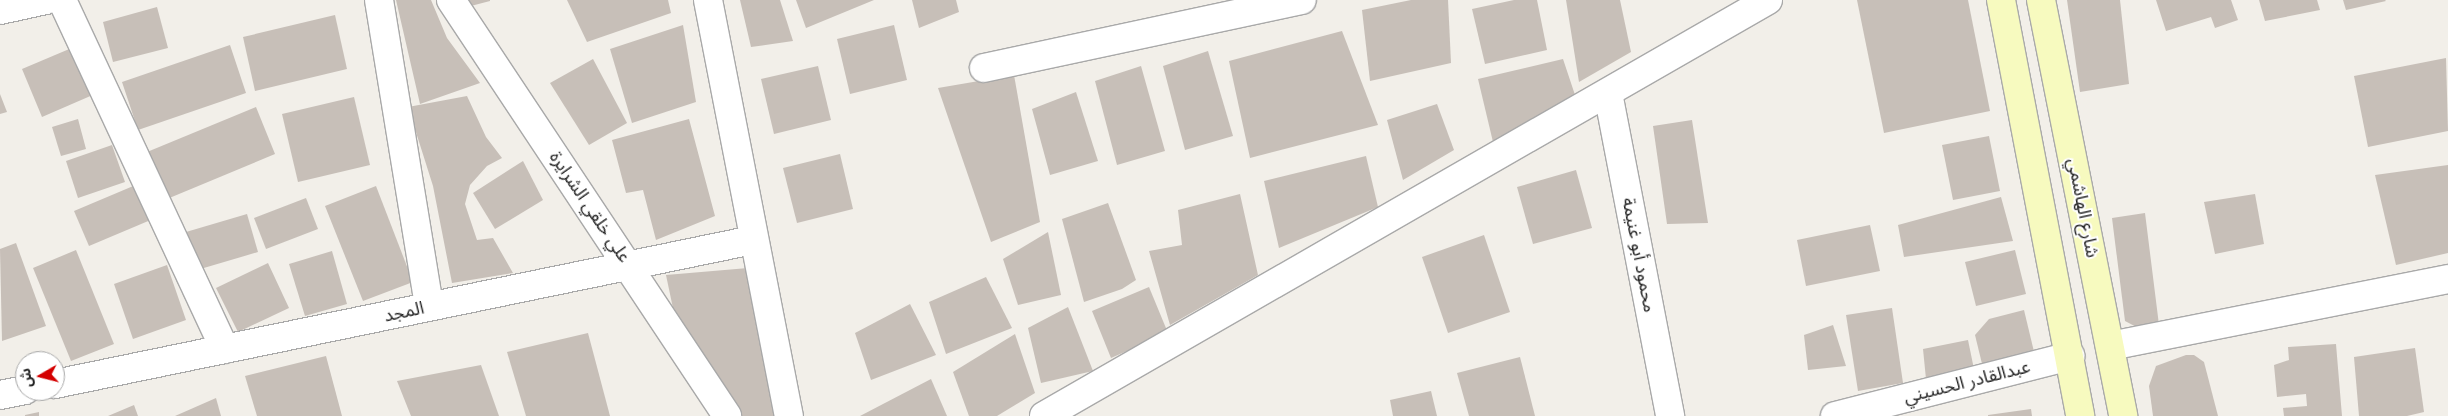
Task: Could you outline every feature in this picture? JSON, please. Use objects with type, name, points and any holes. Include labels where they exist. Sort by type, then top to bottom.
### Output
[{"type":"main road","points":[[2001,0],[2080,416]]},
{"type":"main road","name":"شارع الهاشمي","points":[[2041,0],[2123,416]]},
{"type":"street","points":[[0,10],[46,0]]},
{"type":"street","points":[[62,0],[225,349]]},
{"type":"street","points":[[379,0],[429,306]]},
{"type":"street","name":"علي خلقي الشرايرة","points":[[450,0],[630,267],[727,416]]},
{"type":"street","points":[[708,0],[753,240],[789,416]]},
{"type":"street","points":[[984,68],[1302,0]]},
{"type":"street","points":[[1044,416],[1768,0]]},
{"type":"street","name":"محمود أبو غنيمة","points":[[1608,93],[1670,416]]},
{"type":"street","name":"المجد","points":[[65,382],[429,306],[630,267],[753,240]]},
{"type":"street","points":[[2110,346],[2448,278]]},
{"type":"street","name":"عبدالقادر الحسيني","points":[[1835,416],[2070,356]]},
{"type":"street","points":[[0,395],[15,392]]},
{"type":"building","points":[[396,0],[431,0],[447,38],[480,83],[420,104]]},
{"type":"building","points":[[465,0],[490,0],[490,1],[467,7]]},
{"type":"building","points":[[567,0],[668,0],[671,13],[587,42]]},
{"type":"building","points":[[740,0],[780,0],[793,41],[751,47]]},
{"type":"building","points":[[796,0],[874,0],[806,28]]},
{"type":"building","points":[[912,0],[956,0],[959,12],[919,28]]},
{"type":"building","points":[[1411,0],[1448,0],[1451,63],[1370,81],[1362,10]]},
{"type":"building","points":[[1514,0],[1537,0],[1547,50],[1485,64],[1472,9]]},
{"type":"building","points":[[1566,0],[1620,0],[1631,52],[1579,82]]},
{"type":"building","points":[[1857,0],[1968,0],[1990,111],[1884,133]]},
{"type":"building","points":[[2067,0],[2120,0],[2129,84],[2080,92]]},
{"type":"building","points":[[2156,0],[2231,0],[2238,20],[2215,28],[2211,17],[2166,31]]},
{"type":"building","points":[[2259,0],[2317,0],[2320,10],[2265,21]]},
{"type":"building","points":[[2343,0],[2385,0],[2386,1],[2346,10]]},
{"type":"building","points":[[157,7],[168,48],[113,62],[103,22]]},
{"type":"building","points":[[335,15],[347,69],[255,91],[243,37]]},
{"type":"building","points":[[683,25],[696,102],[632,123],[610,49]]},
{"type":"building","points":[[894,25],[907,80],[850,94],[837,39]]},
{"type":"building","points":[[1342,31],[1378,125],[1250,158],[1229,61]]},
{"type":"building","points":[[230,45],[246,93],[138,130],[122,82]]},
{"type":"building","points":[[74,47],[95,94],[42,117],[22,69]]},
{"type":"building","points":[[1208,51],[1233,136],[1185,150],[1163,66]]},
{"type":"building","points":[[2446,58],[2448,131],[2368,147],[2354,76]]},
{"type":"building","points":[[593,59],[627,123],[589,145],[550,83]]},
{"type":"building","points":[[1563,59],[1575,95],[1493,142],[1478,79]]},
{"type":"building","points":[[818,66],[831,120],[774,134],[761,79]]},
{"type":"building","points":[[1141,66],[1165,151],[1117,165],[1095,81]]},
{"type":"building","points":[[1014,75],[1040,222],[991,242],[938,88]]},
{"type":"building","points":[[1076,92],[1098,161],[1050,175],[1032,109]]},
{"type":"building","points":[[0,94],[7,112],[0,114]]},
{"type":"building","points":[[467,96],[486,137],[502,158],[487,166],[470,185],[465,204],[477,240],[493,238],[513,273],[452,283],[433,186],[408,107]]},
{"type":"building","points":[[354,97],[370,165],[298,182],[282,114]]},
{"type":"building","points":[[1437,104],[1454,150],[1403,180],[1387,120]]},
{"type":"building","points":[[256,107],[275,154],[167,199],[147,152]]},
{"type":"building","points":[[78,119],[86,149],[61,156],[52,127]]},
{"type":"building","points":[[689,119],[715,216],[656,240],[643,190],[626,193],[612,140]]},
{"type":"building","points":[[1692,120],[1708,223],[1667,224],[1653,126]]},
{"type":"building","points":[[1989,136],[2000,191],[1953,200],[1942,145]]},
{"type":"building","points":[[112,145],[125,182],[78,198],[66,161]]},
{"type":"building","points":[[840,154],[853,209],[797,223],[783,168]]},
{"type":"building","points":[[1366,156],[1378,207],[1279,248],[1264,181]]},
{"type":"building","points":[[523,161],[543,200],[495,229],[473,193]]},
{"type":"building","points":[[2448,165],[2448,253],[2396,265],[2375,175]]},
{"type":"building","points":[[1576,170],[1592,228],[1533,244],[1517,187]]},
{"type":"building","points":[[138,184],[153,219],[89,246],[74,211]]},
{"type":"building","points":[[376,186],[413,282],[363,301],[325,206]]},
{"type":"building","points":[[1240,194],[1258,275],[1170,325],[1149,251],[1182,245],[1178,210]]},
{"type":"building","points":[[2255,194],[2264,244],[2215,254],[2204,202]]},
{"type":"building","points":[[2001,197],[2013,241],[1904,257],[1898,225]]},
{"type":"building","points":[[306,198],[318,229],[266,249],[254,218]]},
{"type":"building","points":[[1108,203],[1136,280],[1122,289],[1084,302],[1062,219]]},
{"type":"building","points":[[2145,213],[2159,325],[2146,332],[2125,321],[2112,218]]},
{"type":"building","points":[[247,214],[258,252],[197,270],[186,232]]},
{"type":"building","points":[[1870,225],[1880,271],[1806,286],[1797,240]]},
{"type":"building","points":[[1048,232],[1061,295],[1018,305],[1003,259]]},
{"type":"building","points":[[1484,235],[1510,312],[1448,333],[1422,257]]},
{"type":"building","points":[[16,243],[46,326],[2,341],[0,249]]},
{"type":"building","points":[[76,250],[114,344],[71,361],[33,268]]},
{"type":"building","points":[[2015,250],[2026,294],[1976,306],[1965,262]]},
{"type":"building","points":[[332,251],[347,304],[305,316],[289,264]]},
{"type":"building","points":[[268,263],[289,308],[238,332],[216,288]]},
{"type":"building","points":[[167,265],[186,320],[133,339],[114,284]]},
{"type":"building","points":[[748,268],[781,416],[737,416],[674,313],[666,275]]},
{"type":"building","points":[[986,277],[1012,328],[946,354],[929,302]]},
{"type":"building","points":[[1149,287],[1168,333],[1111,358],[1092,311]]},
{"type":"building","points":[[910,304],[936,355],[871,380],[855,333]]},
{"type":"building","points":[[1068,307],[1093,371],[1041,383],[1028,328]]},
{"type":"building","points":[[1892,308],[1903,383],[1858,391],[1846,315]]},
{"type":"building","points":[[2024,310],[2036,360],[1984,372],[1975,335],[1989,319]]},
{"type":"building","points":[[1833,325],[1846,366],[1808,370],[1804,335]]},
{"type":"building","points":[[588,333],[610,416],[526,416],[507,352]]},
{"type":"building","points":[[1015,334],[1035,393],[997,416],[969,416],[953,372]]},
{"type":"building","points":[[1968,340],[1975,374],[1927,389],[1923,349]]},
{"type":"building","points":[[2336,344],[2342,416],[2284,416],[2283,408],[2307,406],[2306,394],[2277,397],[2274,365],[2289,360],[2288,347]]},
{"type":"building","points":[[2415,348],[2424,412],[2407,416],[2359,416],[2354,357]]},
{"type":"building","points":[[2186,355],[2194,355],[2204,362],[2218,416],[2153,416],[2149,386],[2156,366]]},
{"type":"building","points":[[326,356],[342,416],[257,416],[245,376]]},
{"type":"building","points":[[1520,357],[1535,416],[1469,416],[1457,373]]},
{"type":"building","points":[[481,365],[499,416],[411,416],[397,381]]},
{"type":"building","points":[[931,379],[947,416],[860,416]]},
{"type":"building","points":[[1431,391],[1437,416],[1393,416],[1390,400]]},
{"type":"building","points":[[216,398],[221,416],[175,416]]},
{"type":"building","points":[[134,405],[138,416],[108,416]]},
{"type":"building","points":[[2031,409],[2032,416],[1988,416],[1988,415]]},
{"type":"building","points":[[39,412],[39,416],[25,416],[25,415]]}]
